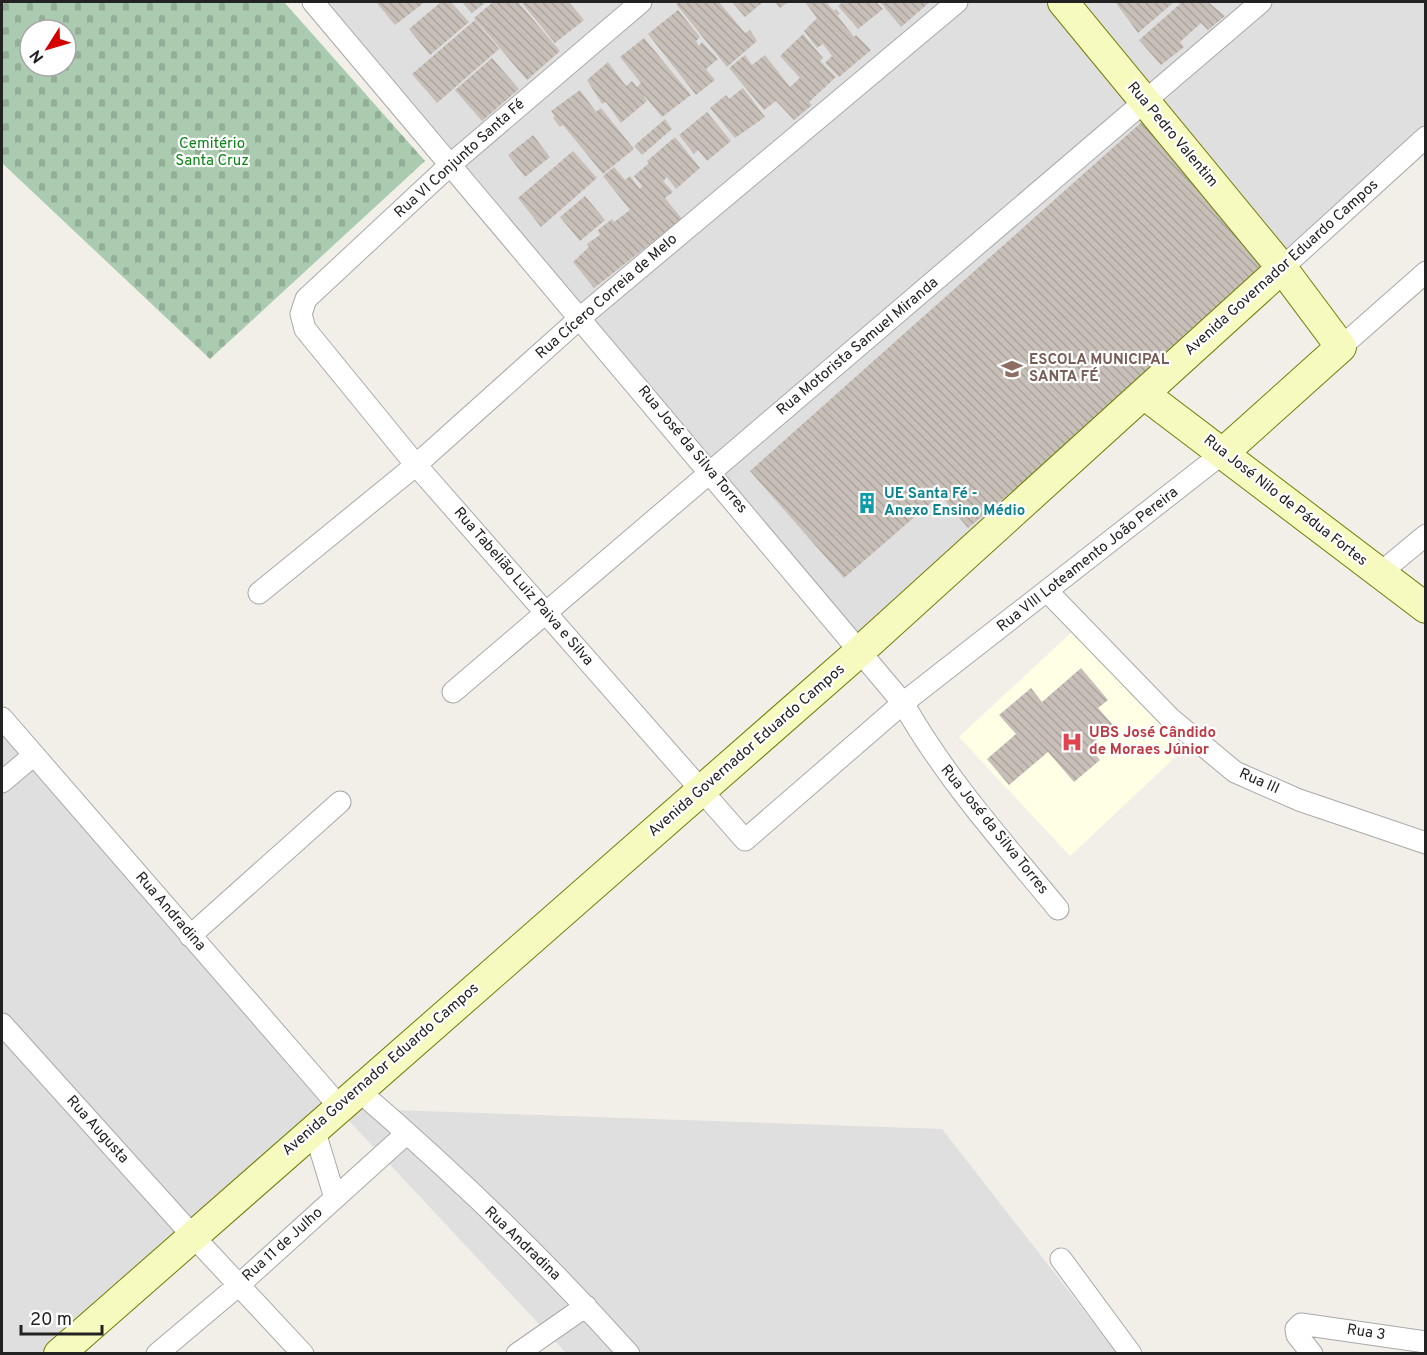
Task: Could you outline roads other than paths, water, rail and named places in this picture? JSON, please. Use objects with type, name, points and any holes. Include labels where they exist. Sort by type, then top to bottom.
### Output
[{"type":"street","name":"Rua VI Conjunto Santa Fé","points":[[305,329],[301,314],[306,298],[450,165],[641,2]]},
{"type":"street","name":"Rua Cícero Correia de Melo","points":[[259,593],[416,465],[580,318],[957,2]]},
{"type":"street","name":"Rua Pedro Valentim","points":[[1063,2],[1282,268],[1341,347]]},
{"type":"street","name":"Rua Motorista Samuel Miranda","points":[[453,692],[1261,2]]},
{"type":"street","name":"Rua José da Silva Torres","points":[[322,4],[450,165],[711,472],[903,703],[927,746],[958,788],[1058,909]]},
{"type":"street","name":"Avenida Governador Eduardo Campos","points":[[59,1353],[701,793],[1425,137]]},
{"type":"street","name":"Rua VIII Loteamento João Pereira","points":[[744,840],[903,703],[1223,453],[1425,272]]},
{"type":"street","name":"Rua Tabelião Luiz Paiva e Silva","points":[[305,329],[416,465],[744,840]]},
{"type":"street","name":"Rua José Nilo de Pádua Fortes","points":[[1144,394],[1425,608]]},
{"type":"street","points":[[1379,574],[1425,535]]},
{"type":"street","name":"Rua III","points":[[1048,592],[1170,718],[1235,772],[1299,800],[1425,843]]},
{"type":"street","name":"Rua Andradina","points":[[2,718],[190,936],[349,1098],[407,1133],[586,1306],[629,1353]]},
{"type":"street","points":[[2,782],[34,755]]},
{"type":"street","points":[[190,936],[340,802]]},
{"type":"street","name":"Rua Augusta","points":[[2,1024],[193,1236]]},
{"type":"street","points":[[314,1129],[335,1198]]},
{"type":"street","name":"Rua 11 de Julho","points":[[157,1353],[240,1284],[407,1133]]},
{"type":"street","points":[[193,1236],[303,1353]]},
{"type":"street","points":[[1060,1259],[1131,1353]]},
{"type":"street","points":[[517,1353],[586,1306]]},
{"type":"street","name":"Rua 3","points":[[1312,1353],[1296,1332],[1298,1326],[1306,1324],[1425,1342]]},
{"type":"place","name":"ESCOLA MUNICIPAL SANTA FÉ","points":[[1012,369]]},
{"type":"place","name":"UE Santa Fé - Anexo Ensino Médio","points":[[867,503]]},
{"type":"place","name":"UBS José Cândido de Moraes Júnior","points":[[1072,742]]},
{"type":"park label","name":"Cemitério Santa Cruz","points":[[212,152]]}]
